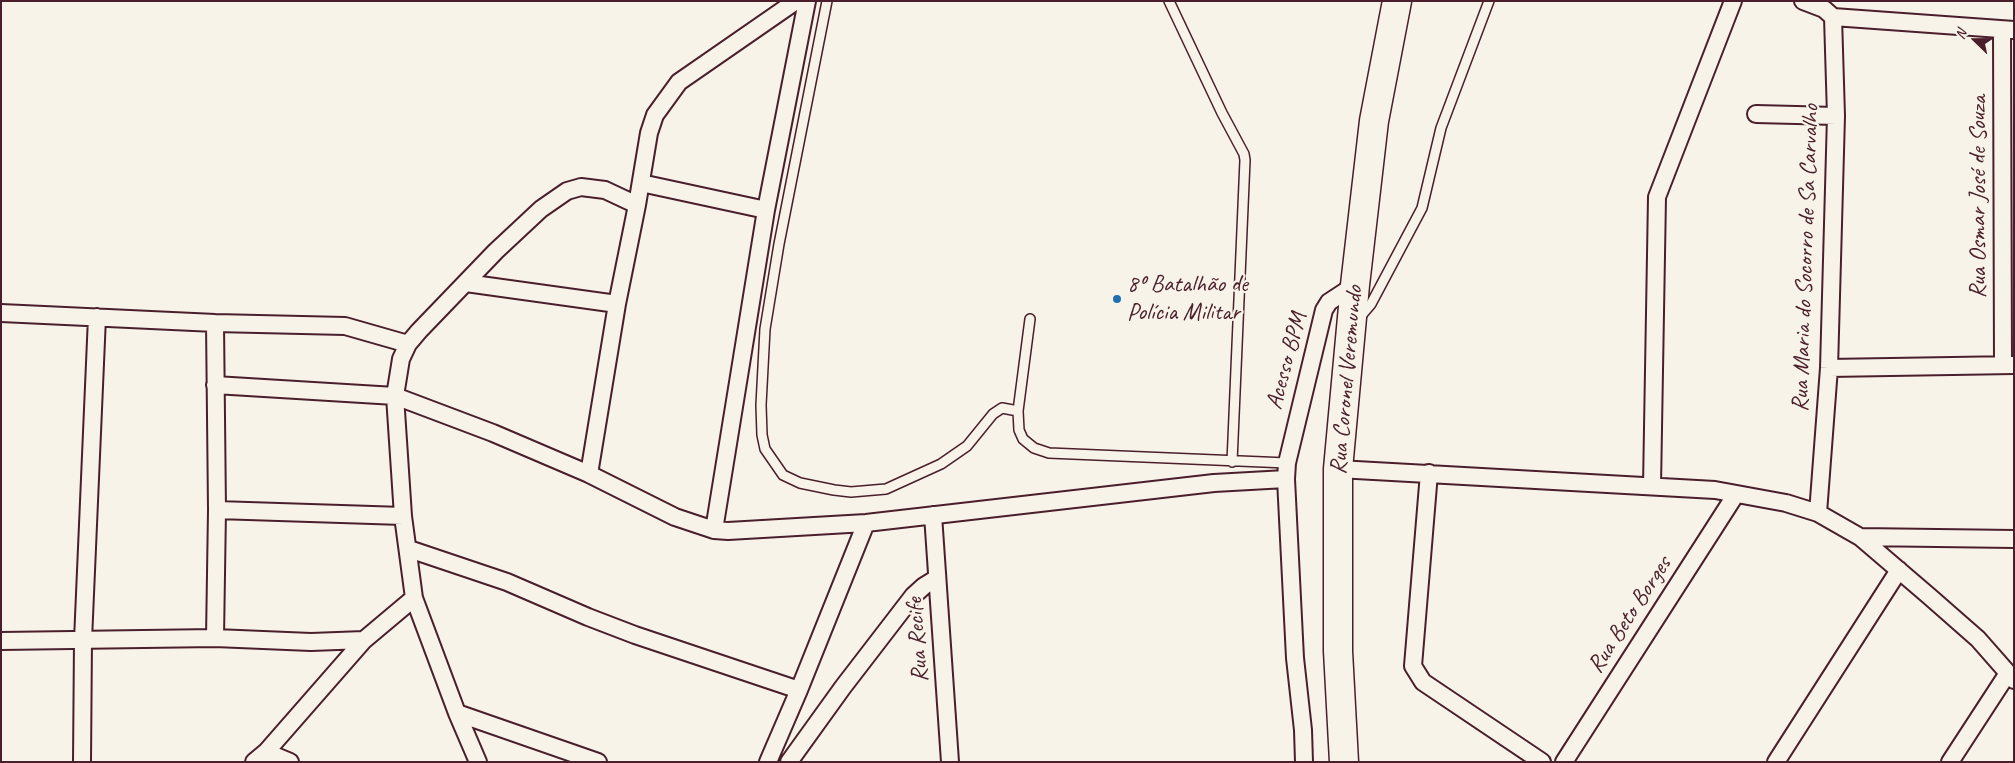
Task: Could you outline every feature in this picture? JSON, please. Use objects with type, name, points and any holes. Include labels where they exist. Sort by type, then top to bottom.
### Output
[{"type":"highway","name":"Rua Coronel Veremundo","points":[[1344,762],[1338,651],[1338,469],[1354,285],[1374,121],[1398,1]]},
{"type":"street","points":[[589,474],[617,304],[649,133],[655,115],[679,82],[796,1]]},
{"type":"street","points":[[714,530],[766,210],[807,1]]},
{"type":"street","points":[[1652,486],[1657,197],[1733,1]]},
{"type":"street","points":[[1803,1],[1828,9],[2008,30]]},
{"type":"street","name":"Rua Maria do Socorro de Sa Carvalho","points":[[1818,513],[1829,368],[1836,116],[1828,9]]},
{"type":"street","name":"Rua Osmar José de Souza","points":[[2008,30],[2008,365]]},
{"type":"street","points":[[1756,114],[1836,116]]},
{"type":"street","points":[[641,183],[766,210]]},
{"type":"street","points":[[478,762],[457,713],[414,598],[409,549],[403,516],[395,396],[401,358],[408,344],[496,250],[541,209],[568,191],[581,187],[605,190],[637,205]]},
{"type":"street","points":[[466,283],[617,304]]},
{"type":"street","name":"Acesso BPM","points":[[1304,762],[1295,658],[1287,471],[1324,310],[1329,302],[1354,285]]},
{"type":"street","points":[[1,313],[215,323],[344,326],[408,344]]},
{"type":"street","points":[[82,762],[84,640],[96,317]]},
{"type":"street","points":[[215,323],[217,510],[215,638]]},
{"type":"street","points":[[1829,368],[2008,365]]},
{"type":"street","points":[[215,385],[395,396],[493,432],[589,474],[675,517],[714,530],[728,531],[866,523],[1214,483],[1287,471]]},
{"type":"street","points":[[1338,469],[1715,490],[1786,503],[1818,513],[1860,538],[1899,570],[1978,639],[2011,676],[1950,762]]},
{"type":"street","points":[[1429,473],[1413,666],[1423,682],[1542,762]]},
{"type":"street","name":"Rua Beto Borges","points":[[1564,762],[1736,494]]},
{"type":"street","points":[[217,510],[403,516]]},
{"type":"street","name":"Rua Recife","points":[[933,515],[950,762]]},
{"type":"street","points":[[768,762],[866,523]]},
{"type":"street","points":[[1860,538],[2014,539]]},
{"type":"street","points":[[409,549],[507,582],[635,635],[799,690]]},
{"type":"street","points":[[1776,762],[1899,570]]},
{"type":"street","points":[[789,762],[843,687],[913,596],[937,578]]},
{"type":"street","points":[[260,757],[364,640],[414,598]]},
{"type":"street","points":[[1,641],[215,638],[311,642],[364,640]]},
{"type":"street","points":[[457,713],[598,762]]},
{"type":"street","points":[[260,757],[290,762]]},
{"type":"lane","points":[[828,1],[779,244],[765,329],[761,405],[762,435],[765,449],[772,461],[784,474],[800,483],[851,492],[886,489],[941,464],[967,446],[987,421],[1002,408],[1018,411]]},
{"type":"lane","points":[[1169,1],[1222,113],[1244,154],[1245,160],[1232,462]]},
{"type":"lane","points":[[1351,327],[1372,304],[1422,208],[1441,128],[1489,1]]},
{"type":"lane","points":[[1030,318],[1018,411],[1019,430],[1023,439],[1034,448],[1049,454],[1232,462],[1287,471]]},
{"type":"place","name":"8º Batalhão de Polícia Militar","points":[[1117,299]]}]
